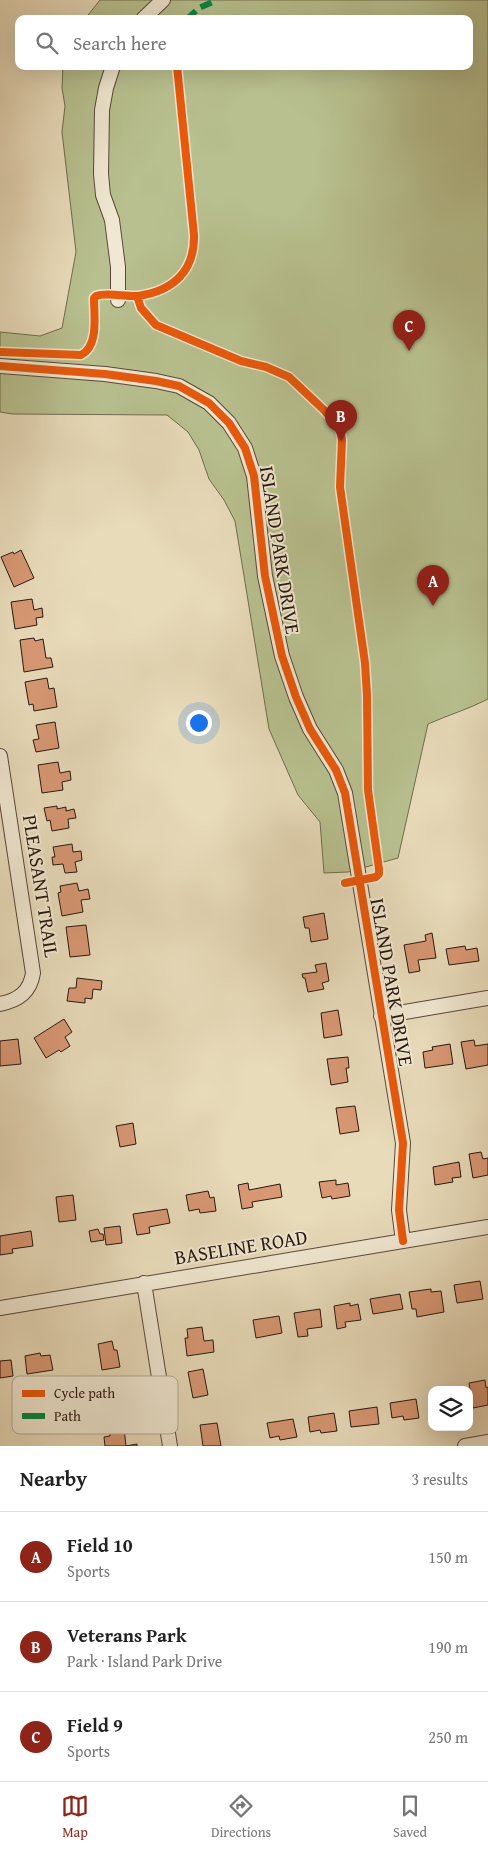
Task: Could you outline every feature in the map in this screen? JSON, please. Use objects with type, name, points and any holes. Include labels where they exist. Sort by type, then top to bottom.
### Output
[{"type":"street","points":[[147,15],[163,0]]},
{"type":"street","points":[[112,70],[102,110],[101,174],[103,195],[112,220],[118,267],[118,300]]},
{"type":"street","name":"ISLAND PARK DRIVE","points":[[0,366],[105,374],[156,380],[179,386],[209,403],[229,423],[245,448],[254,476],[265,576],[282,656],[296,698],[310,729],[336,770],[344,793],[403,1143],[398,1210],[403,1241]]},
{"type":"street","name":"PLEASANT TRAIL","points":[[0,756],[34,973],[27,991],[11,1002],[0,1004]]},
{"type":"street","points":[[382,1016],[488,998]]},
{"type":"street","name":"BASELINE ROAD","points":[[0,1308],[488,1227]]},
{"type":"street","points":[[144,1283],[159,1376]]},
{"type":"street","points":[[465,1446],[488,1442]]},
{"type":"green space","points":[[100,0],[488,0],[488,699],[428,724],[398,858],[348,872],[324,873],[320,822],[298,795],[269,729],[235,521],[224,500],[209,479],[199,450],[188,432],[167,415],[13,414],[0,412],[0,332],[40,336],[62,328],[76,252],[62,132],[65,106],[62,88],[63,70],[473,70],[473,15],[88,15]]},
{"type":"building","points":[[21,550],[34,578],[14,587],[1,557]]},
{"type":"building","points":[[32,599],[34,610],[42,608],[43,617],[36,618],[37,625],[15,629],[11,602]]},
{"type":"building","points":[[34,638],[35,641],[43,639],[46,658],[51,658],[53,667],[24,672],[20,640]]},
{"type":"building","points":[[47,678],[49,689],[54,688],[57,707],[34,711],[33,704],[29,705],[25,682]]},
{"type":"building","points":[[55,722],[59,748],[36,752],[33,740],[39,739],[36,725]]},
{"type":"building","points":[[58,762],[60,773],[70,771],[71,780],[62,782],[63,790],[42,793],[38,765]]},
{"type":"building","points":[[57,806],[57,809],[66,807],[66,811],[74,809],[76,818],[68,819],[69,828],[52,831],[50,820],[47,821],[44,808]]},
{"type":"building","points":[[72,844],[73,852],[81,851],[82,860],[75,862],[77,872],[65,873],[63,864],[53,865],[52,857],[55,857],[53,847]]},
{"type":"building","points":[[77,883],[79,891],[88,889],[90,899],[81,900],[83,912],[62,916],[58,893],[61,892],[60,886]]},
{"type":"building","points":[[324,913],[328,939],[311,942],[309,928],[305,928],[303,917]]},
{"type":"building","points":[[86,925],[90,955],[70,957],[66,927]]},
{"type":"building","points":[[432,933],[436,958],[418,960],[420,971],[409,973],[404,945],[426,941],[425,935]]},
{"type":"building","points":[[465,946],[466,950],[477,948],[479,961],[449,965],[446,949]]},
{"type":"building","points":[[326,963],[329,981],[322,983],[324,989],[308,992],[305,978],[303,978],[302,974],[317,972],[315,965]]},
{"type":"building","points":[[77,978],[102,981],[101,990],[93,989],[92,999],[85,998],[85,1003],[67,1001],[69,988],[76,988]]},
{"type":"building","points":[[338,1010],[342,1035],[324,1038],[321,1013]]},
{"type":"building","points":[[64,1019],[72,1032],[65,1037],[70,1046],[46,1058],[34,1038]]},
{"type":"building","points":[[18,1039],[21,1064],[0,1066],[0,1041]]},
{"type":"building","points":[[474,1040],[475,1046],[488,1044],[488,1065],[466,1069],[461,1042]]},
{"type":"building","points":[[450,1044],[453,1064],[425,1068],[423,1052],[433,1050],[432,1047]]},
{"type":"building","points":[[348,1057],[349,1068],[346,1068],[348,1082],[331,1085],[327,1059]]},
{"type":"building","points":[[355,1106],[359,1131],[340,1134],[336,1108]]},
{"type":"building","points":[[133,1123],[136,1144],[120,1147],[116,1126]]},
{"type":"building","points":[[481,1152],[483,1159],[488,1158],[488,1175],[473,1178],[469,1154]]},
{"type":"building","points":[[459,1162],[461,1177],[452,1178],[453,1182],[435,1185],[433,1167]]},
{"type":"building","points":[[336,1180],[336,1185],[348,1183],[350,1196],[332,1199],[331,1196],[322,1198],[319,1182]]},
{"type":"building","points":[[248,1183],[249,1190],[280,1184],[282,1197],[252,1202],[253,1207],[242,1209],[238,1185]]},
{"type":"building","points":[[208,1191],[210,1198],[214,1197],[216,1211],[200,1213],[199,1209],[189,1211],[186,1195]]},
{"type":"building","points":[[73,1195],[76,1220],[59,1222],[56,1197]]},
{"type":"building","points":[[167,1209],[170,1223],[149,1227],[150,1233],[137,1235],[133,1214]]},
{"type":"building","points":[[120,1226],[122,1243],[106,1245],[104,1228]]},
{"type":"building","points":[[98,1229],[100,1234],[103,1234],[104,1240],[91,1242],[89,1231]]},
{"type":"building","points":[[31,1231],[33,1246],[12,1249],[13,1253],[0,1255],[0,1236]]},
{"type":"building","points":[[480,1281],[483,1299],[457,1303],[454,1285]]},
{"type":"building","points":[[431,1289],[431,1292],[441,1291],[444,1312],[417,1317],[416,1309],[412,1309],[409,1292]]},
{"type":"building","points":[[400,1294],[403,1309],[373,1314],[370,1299]]},
{"type":"building","points":[[350,1303],[350,1306],[358,1304],[361,1320],[345,1322],[346,1327],[337,1329],[334,1306]]},
{"type":"building","points":[[320,1309],[322,1327],[307,1329],[308,1336],[298,1337],[294,1313]]},
{"type":"building","points":[[279,1316],[282,1333],[256,1338],[253,1320]]},
{"type":"building","points":[[202,1327],[204,1341],[213,1340],[214,1352],[187,1356],[185,1338],[188,1338],[187,1329]]},
{"type":"building","points":[[112,1341],[114,1350],[117,1350],[120,1367],[102,1370],[98,1344]]},
{"type":"building","points":[[40,1353],[41,1356],[50,1355],[53,1370],[27,1374],[25,1356]]},
{"type":"building","points":[[11,1360],[13,1376],[0,1378],[0,1361]]},
{"type":"building","points":[[203,1369],[208,1395],[193,1398],[188,1372]]},
{"type":"building","points":[[485,1380],[486,1388],[488,1387],[488,1405],[473,1408],[473,1386],[469,1386],[469,1383]]},
{"type":"building","points":[[416,1399],[419,1418],[404,1420],[403,1416],[392,1418],[390,1403]]},
{"type":"building","points":[[377,1407],[379,1424],[351,1427],[349,1411]]},
{"type":"building","points":[[334,1413],[337,1431],[321,1433],[320,1430],[310,1432],[308,1417]]},
{"type":"building","points":[[293,1419],[297,1437],[280,1440],[279,1436],[270,1438],[267,1423]]},
{"type":"building","points":[[217,1423],[221,1446],[203,1446],[200,1425]]},
{"type":"building","points":[[110,1434],[125,1434],[126,1446],[105,1446],[104,1437],[110,1436]]},
{"type":"marked path","points":[[191,15],[199,8],[217,0]]},
{"type":"cycle path","points":[[0,352],[81,355],[87,351],[93,338],[95,322],[94,298],[96,296],[105,294],[138,296],[150,293],[171,284],[186,269],[191,259],[194,235],[177,70]]},
{"type":"cycle path","points":[[137,296],[141,308],[156,325],[241,361],[266,367],[289,377],[324,410],[340,429],[342,440],[340,487],[365,663],[368,790],[379,869],[379,874],[376,877],[345,883]]},
{"type":"cycle path","points":[[0,366],[105,374],[179,386],[209,403],[229,423],[245,448],[254,476],[265,576],[282,656],[296,697],[310,729],[336,770],[345,793],[403,1143],[399,1210],[403,1241]]},
{"type":"place","name":"Field 9","points":[[409,351]]},
{"type":"place","name":"Veterans Park","points":[[341,441]]},
{"type":"place","name":"Field 10","points":[[433,606]]}]
